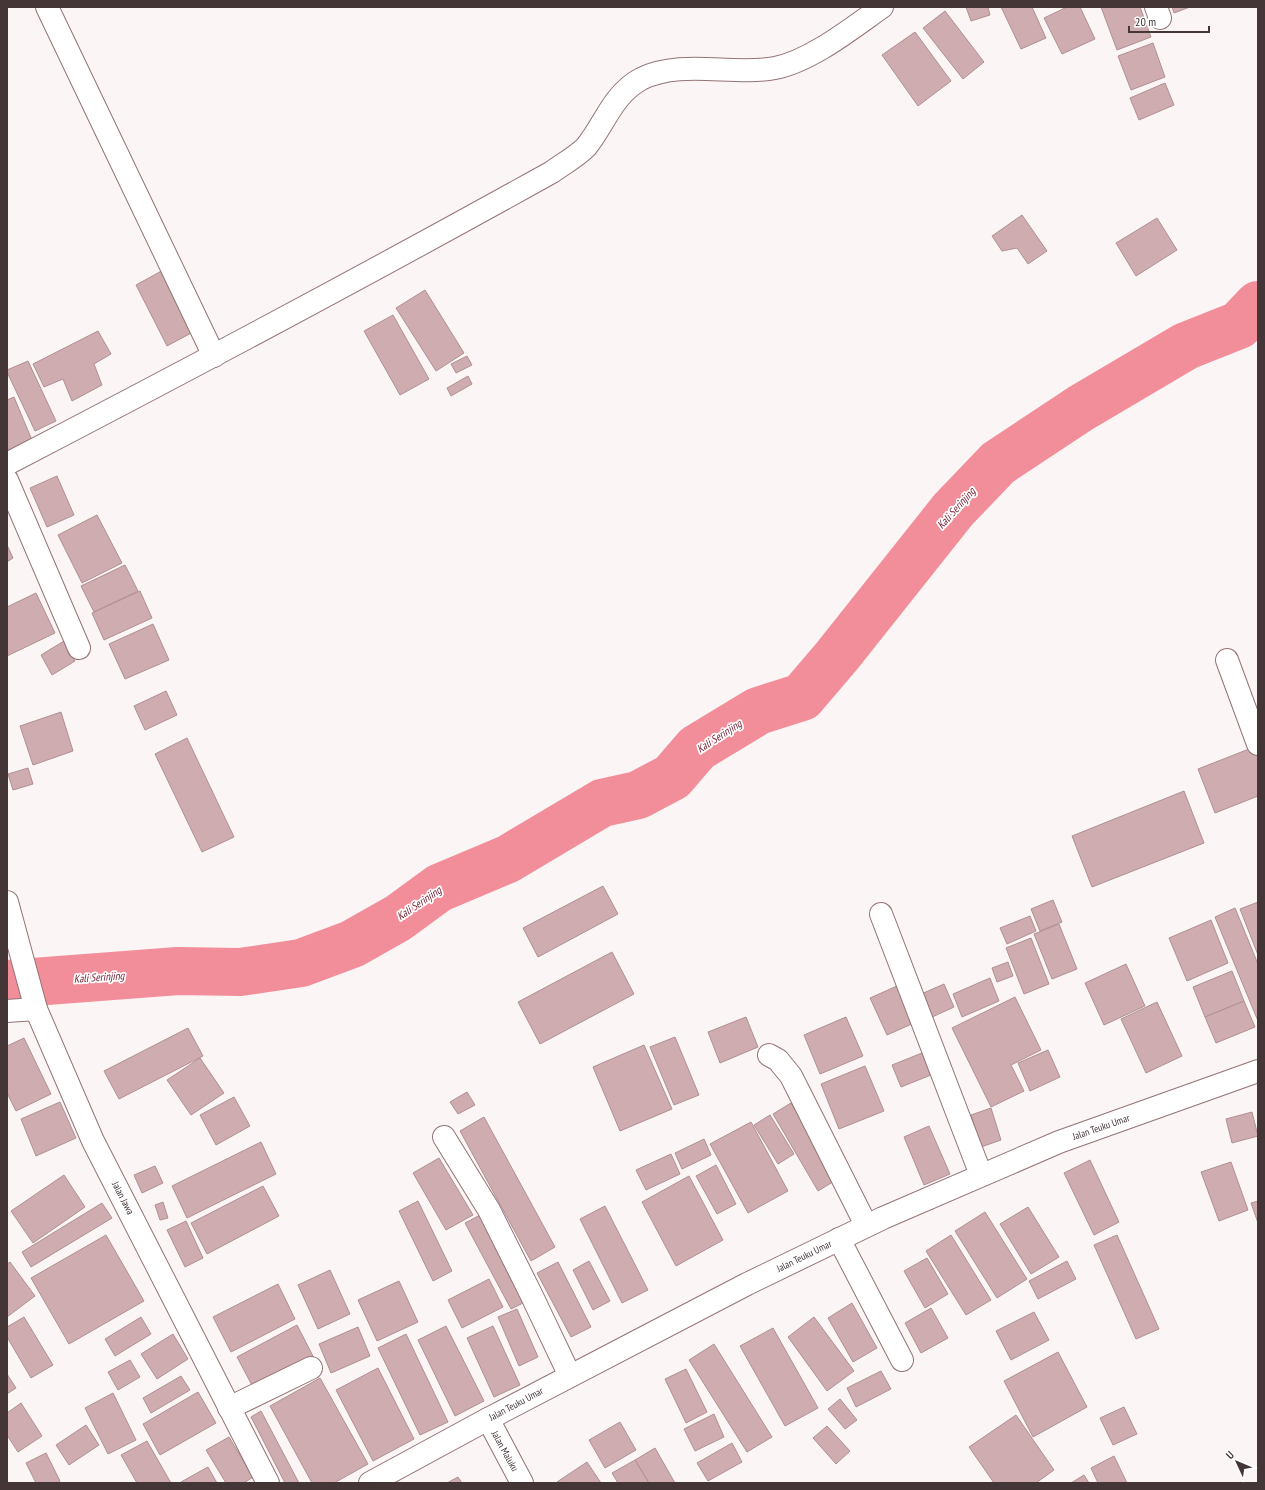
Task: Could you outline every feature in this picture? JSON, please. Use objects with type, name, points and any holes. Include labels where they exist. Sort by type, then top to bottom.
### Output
[{"type":"street","points":[[47,7],[214,356]]},
{"type":"street","points":[[7,464],[370,273],[552,172],[570,160],[585,147],[615,101],[640,80],[653,74],[689,69],[754,70],[774,68],[790,64],[820,49],[882,7]]},
{"type":"street","points":[[7,480],[79,648]]},
{"type":"street","points":[[1227,660],[1258,744]]},
{"type":"street","name":"Jalan Jawa","points":[[9,911],[34,1003],[93,1141],[268,1483]]},
{"type":"street","points":[[881,914],[981,1175]]},
{"type":"street","points":[[7,1011],[34,1003]]},
{"type":"street","points":[[769,1055],[778,1060],[791,1076],[866,1225]]},
{"type":"street","name":"Jalan Teuku Umar","points":[[370,1483],[570,1376],[747,1284],[866,1225],[1058,1142],[1258,1071]]},
{"type":"street","points":[[444,1137],[489,1210],[570,1376]]},
{"type":"street","points":[[839,1238],[902,1360]]},
{"type":"street","points":[[229,1408],[311,1368]]},
{"type":"street","name":"Jalan Maluku","points":[[488,1419],[522,1483]]},
{"type":"building","points":[[966,7],[988,7],[990,15],[971,21]]},
{"type":"building","points":[[1001,7],[1032,7],[1046,38],[1021,49]]},
{"type":"building","points":[[1067,7],[1080,7],[1095,39],[1062,54],[1044,18]]},
{"type":"building","points":[[1101,7],[1140,7],[1151,37],[1117,50]]},
{"type":"building","points":[[1172,7],[1190,7],[1174,13]]},
{"type":"building","points":[[945,11],[984,62],[963,79],[923,28]]},
{"type":"building","points":[[915,32],[951,81],[918,106],[882,55]]},
{"type":"building","points":[[1153,43],[1165,77],[1131,90],[1118,56]]},
{"type":"building","points":[[1165,83],[1174,105],[1139,120],[1130,98]]},
{"type":"building","points":[[1022,215],[1047,251],[1028,264],[1017,248],[1002,251],[992,236]]},
{"type":"building","points":[[1157,218],[1177,250],[1136,276],[1116,243]]},
{"type":"building","points":[[165,269],[197,330],[167,346],[136,285]]},
{"type":"building","points":[[425,290],[464,353],[436,371],[396,308]]},
{"type":"building","points":[[393,315],[429,379],[400,395],[364,331]]},
{"type":"building","points":[[98,331],[111,354],[94,364],[102,385],[72,401],[63,379],[44,387],[33,364]]},
{"type":"building","points":[[467,356],[472,365],[456,373],[451,364]]},
{"type":"building","points":[[28,361],[56,421],[35,431],[7,372],[7,370]]},
{"type":"building","points":[[468,376],[472,384],[451,396],[447,388]]},
{"type":"building","points":[[14,397],[34,445],[9,456],[7,451],[7,400]]},
{"type":"building","points":[[57,476],[74,515],[47,527],[30,488]]},
{"type":"building","points":[[97,515],[122,563],[82,583],[58,535]]},
{"type":"building","points":[[7,545],[13,558],[7,562]]},
{"type":"building","points":[[125,565],[138,591],[94,612],[81,586]]},
{"type":"building","points":[[140,591],[152,618],[104,640],[92,613]]},
{"type":"building","points":[[36,593],[55,633],[7,656],[7,607]]},
{"type":"building","points":[[153,624],[169,660],[125,679],[109,644]]},
{"type":"building","points":[[64,641],[75,661],[52,675],[41,655]]},
{"type":"building","points":[[166,691],[177,715],[145,730],[134,706]]},
{"type":"building","points":[[61,712],[73,751],[33,765],[20,726]]},
{"type":"building","points":[[187,738],[234,837],[202,852],[155,754]]},
{"type":"building","points":[[1254,747],[1258,758],[1258,796],[1215,813],[1198,769]]},
{"type":"building","points":[[28,768],[33,784],[13,790],[8,774]]},
{"type":"building","points":[[1184,791],[1204,843],[1092,887],[1072,836]]},
{"type":"building","points":[[603,886],[618,914],[538,957],[523,928]]},
{"type":"building","points":[[1053,900],[1062,922],[1040,931],[1031,909]]},
{"type":"building","points":[[1258,902],[1258,955],[1240,909]]},
{"type":"building","points":[[1235,908],[1258,964],[1258,1021],[1215,917]]},
{"type":"building","points":[[1030,916],[1036,931],[1007,944],[1000,928]]},
{"type":"building","points":[[1211,920],[1228,963],[1187,981],[1169,938]]},
{"type":"building","points":[[1059,924],[1077,969],[1052,979],[1034,934]]},
{"type":"building","points":[[1031,938],[1049,984],[1024,994],[1006,948]]},
{"type":"building","points":[[612,952],[634,994],[540,1044],[518,1002]]},
{"type":"building","points":[[1008,962],[1013,976],[997,982],[992,968]]},
{"type":"building","points":[[1126,964],[1145,1006],[1104,1025],[1085,983]]},
{"type":"building","points":[[1232,971],[1244,1001],[1205,1017],[1193,987]]},
{"type":"building","points":[[990,978],[999,1001],[962,1017],[953,994]]},
{"type":"building","points":[[944,984],[954,1007],[930,1018],[919,995]]},
{"type":"building","points":[[897,986],[914,1023],[887,1035],[870,998]]},
{"type":"building","points":[[1015,997],[1041,1050],[1011,1065],[1024,1091],[991,1107],[952,1028]]},
{"type":"building","points":[[1244,1001],[1255,1027],[1216,1043],[1205,1017]]},
{"type":"building","points":[[1157,1002],[1182,1056],[1146,1073],[1121,1019]]},
{"type":"building","points":[[746,1017],[758,1047],[720,1063],[708,1032]]},
{"type":"building","points":[[846,1017],[863,1056],[820,1074],[804,1035]]},
{"type":"building","points":[[188,1028],[203,1056],[119,1099],[104,1071]]},
{"type":"building","points":[[675,1037],[699,1095],[674,1105],[650,1047]]},
{"type":"building","points":[[24,1038],[51,1094],[16,1111],[7,1093],[7,1046]]},
{"type":"building","points":[[644,1045],[672,1109],[620,1131],[593,1067]]},
{"type":"building","points":[[1048,1050],[1060,1077],[1030,1091],[1018,1063]]},
{"type":"building","points":[[922,1053],[931,1075],[901,1087],[892,1065]]},
{"type":"building","points":[[200,1058],[224,1093],[191,1115],[167,1080]]},
{"type":"building","points":[[865,1066],[884,1111],[839,1129],[821,1084]]},
{"type":"building","points":[[467,1092],[475,1105],[458,1114],[450,1102]]},
{"type":"building","points":[[234,1097],[250,1126],[216,1145],[200,1115]]},
{"type":"building","points":[[60,1102],[76,1138],[36,1156],[21,1119]]},
{"type":"building","points":[[791,1103],[836,1180],[818,1191],[773,1114]]},
{"type":"building","points":[[991,1108],[1001,1140],[981,1147],[971,1115]]},
{"type":"building","points":[[1252,1112],[1258,1136],[1232,1143],[1226,1119]]},
{"type":"building","points":[[770,1115],[794,1154],[778,1164],[754,1125]]},
{"type":"building","points":[[484,1117],[555,1247],[531,1261],[460,1131]]},
{"type":"building","points":[[751,1122],[788,1191],[748,1213],[710,1144]]},
{"type":"building","points":[[929,1126],[950,1174],[924,1185],[904,1137]]},
{"type":"building","points":[[704,1139],[711,1155],[682,1169],[675,1153]]},
{"type":"building","points":[[261,1142],[276,1174],[187,1218],[172,1186]]},
{"type":"building","points":[[671,1154],[680,1174],[646,1190],[636,1170]]},
{"type":"building","points":[[439,1158],[473,1215],[446,1230],[413,1173]]},
{"type":"building","points":[[1090,1160],[1119,1222],[1094,1235],[1064,1173]]},
{"type":"building","points":[[1231,1162],[1248,1210],[1219,1221],[1201,1172]]},
{"type":"building","points":[[716,1165],[736,1204],[717,1214],[696,1176]]},
{"type":"building","points":[[155,1166],[163,1183],[142,1193],[134,1175]]},
{"type":"building","points":[[64,1175],[85,1207],[33,1243],[11,1211]]},
{"type":"building","points":[[689,1176],[723,1240],[676,1266],[642,1202]]},
{"type":"building","points":[[263,1186],[279,1216],[207,1254],[191,1223]]},
{"type":"building","points":[[418,1201],[452,1271],[433,1281],[399,1211]]},
{"type":"building","points":[[1258,1201],[1258,1223],[1251,1203]]},
{"type":"building","points":[[163,1202],[168,1218],[160,1220],[155,1205]]},
{"type":"building","points":[[102,1203],[112,1218],[31,1267],[22,1252]]},
{"type":"building","points":[[605,1206],[648,1290],[622,1303],[580,1219]]},
{"type":"building","points":[[1028,1207],[1059,1257],[1031,1274],[1000,1224]]},
{"type":"building","points":[[985,1212],[1027,1279],[997,1298],[955,1231]]},
{"type":"building","points":[[482,1214],[527,1301],[511,1309],[465,1223]]},
{"type":"building","points":[[186,1221],[203,1258],[185,1267],[167,1230]]},
{"type":"building","points":[[106,1235],[144,1301],[69,1344],[31,1278]]},
{"type":"building","points":[[951,1235],[991,1300],[966,1315],[926,1251]]},
{"type":"building","points":[[1117,1235],[1159,1329],[1136,1339],[1094,1245]]},
{"type":"building","points":[[927,1258],[948,1294],[925,1308],[904,1271]]},
{"type":"building","points":[[589,1261],[610,1301],[593,1310],[573,1270]]},
{"type":"building","points":[[1067,1261],[1076,1279],[1038,1299],[1029,1281]]},
{"type":"building","points":[[10,1262],[35,1296],[7,1317],[7,1264]]},
{"type":"building","points":[[558,1262],[591,1327],[571,1337],[537,1273]]},
{"type":"building","points":[[330,1270],[350,1314],[318,1329],[298,1285]]},
{"type":"building","points":[[489,1279],[503,1307],[462,1328],[448,1300]]},
{"type":"building","points":[[399,1281],[418,1322],[377,1341],[358,1300]]},
{"type":"building","points":[[278,1284],[295,1319],[231,1352],[213,1317]]},
{"type":"building","points":[[852,1303],[877,1348],[853,1362],[828,1318]]},
{"type":"building","points":[[931,1308],[948,1338],[921,1353],[905,1323]]},
{"type":"building","points":[[517,1309],[538,1357],[519,1366],[498,1317]]},
{"type":"building","points":[[1034,1312],[1049,1340],[1011,1360],[996,1331]]},
{"type":"building","points":[[24,1317],[53,1365],[31,1378],[7,1337],[7,1327]]},
{"type":"building","points":[[141,1317],[151,1334],[115,1356],[105,1339]]},
{"type":"building","points":[[814,1317],[854,1371],[827,1391],[788,1337]]},
{"type":"building","points":[[297,1325],[315,1360],[255,1391],[237,1357]]},
{"type":"building","points":[[446,1326],[484,1401],[455,1416],[418,1340]]},
{"type":"building","points":[[493,1326],[520,1385],[494,1397],[467,1338]]},
{"type":"building","points":[[358,1327],[370,1356],[331,1373],[319,1344]]},
{"type":"building","points":[[773,1328],[818,1408],[785,1426],[740,1346]]},
{"type":"building","points":[[173,1334],[188,1359],[157,1379],[141,1354]]},
{"type":"building","points":[[406,1334],[448,1422],[420,1435],[378,1348]]},
{"type":"building","points":[[714,1344],[772,1437],[747,1452],[689,1360]]},
{"type":"building","points":[[1058,1352],[1087,1407],[1033,1437],[1004,1381]]},
{"type":"building","points":[[130,1360],[140,1377],[118,1390],[108,1372]]},
{"type":"building","points":[[378,1368],[414,1439],[373,1461],[336,1390]]},
{"type":"building","points":[[686,1369],[707,1412],[686,1423],[665,1379]]},
{"type":"building","points":[[881,1371],[891,1389],[856,1407],[847,1388]]},
{"type":"building","points":[[7,1374],[16,1388],[7,1394]]},
{"type":"building","points":[[181,1376],[190,1390],[151,1413],[143,1398]]},
{"type":"building","points":[[320,1378],[368,1464],[334,1483],[312,1483],[270,1406]]},
{"type":"building","points":[[198,1392],[216,1423],[160,1455],[143,1424]]},
{"type":"building","points":[[113,1393],[136,1440],[108,1454],[85,1408]]},
{"type":"building","points":[[840,1399],[857,1420],[845,1429],[828,1409]]},
{"type":"building","points":[[21,1403],[42,1436],[18,1452],[7,1435],[7,1413]]},
{"type":"building","points":[[1124,1407],[1137,1434],[1113,1445],[1100,1418]]},
{"type":"building","points":[[261,1411],[299,1483],[285,1483],[251,1417]]},
{"type":"building","points":[[714,1414],[724,1437],[695,1451],[684,1429]]},
{"type":"building","points":[[1016,1415],[1054,1470],[1036,1483],[994,1483],[969,1447]]},
{"type":"building","points":[[620,1422],[636,1450],[605,1468],[589,1440]]},
{"type":"building","points":[[86,1425],[99,1445],[69,1465],[56,1445]]},
{"type":"building","points":[[827,1426],[850,1451],[836,1464],[813,1438]]},
{"type":"building","points":[[229,1437],[253,1477],[244,1483],[226,1483],[206,1450]]},
{"type":"building","points":[[147,1441],[171,1483],[137,1483],[121,1455]]},
{"type":"building","points":[[732,1443],[742,1462],[708,1481],[697,1463]]},
{"type":"building","points":[[655,1448],[675,1483],[649,1483],[635,1460]]},
{"type":"building","points":[[46,1453],[60,1481],[57,1483],[36,1483],[26,1463]]},
{"type":"building","points":[[1114,1456],[1127,1483],[1098,1483],[1091,1468]]},
{"type":"building","points":[[635,1460],[649,1483],[618,1483],[612,1473]]},
{"type":"building","points":[[587,1462],[601,1483],[557,1483],[557,1482]]},
{"type":"building","points":[[208,1467],[217,1483],[181,1483],[181,1482]]},
{"type":"building","points":[[1084,1475],[1089,1483],[1071,1483]]},
{"type":"building","points":[[458,1477],[462,1483],[447,1483]]},
{"type":"waterway","name":"Kali Serinjing","points":[[7,984],[178,971],[240,972],[301,963],[352,944],[398,918],[439,888],[508,859],[602,803],[638,795],[672,777],[697,748],[758,711],[802,697],[837,656],[953,510],[998,463],[1081,408],[1186,346],[1239,325],[1258,305]]}]
